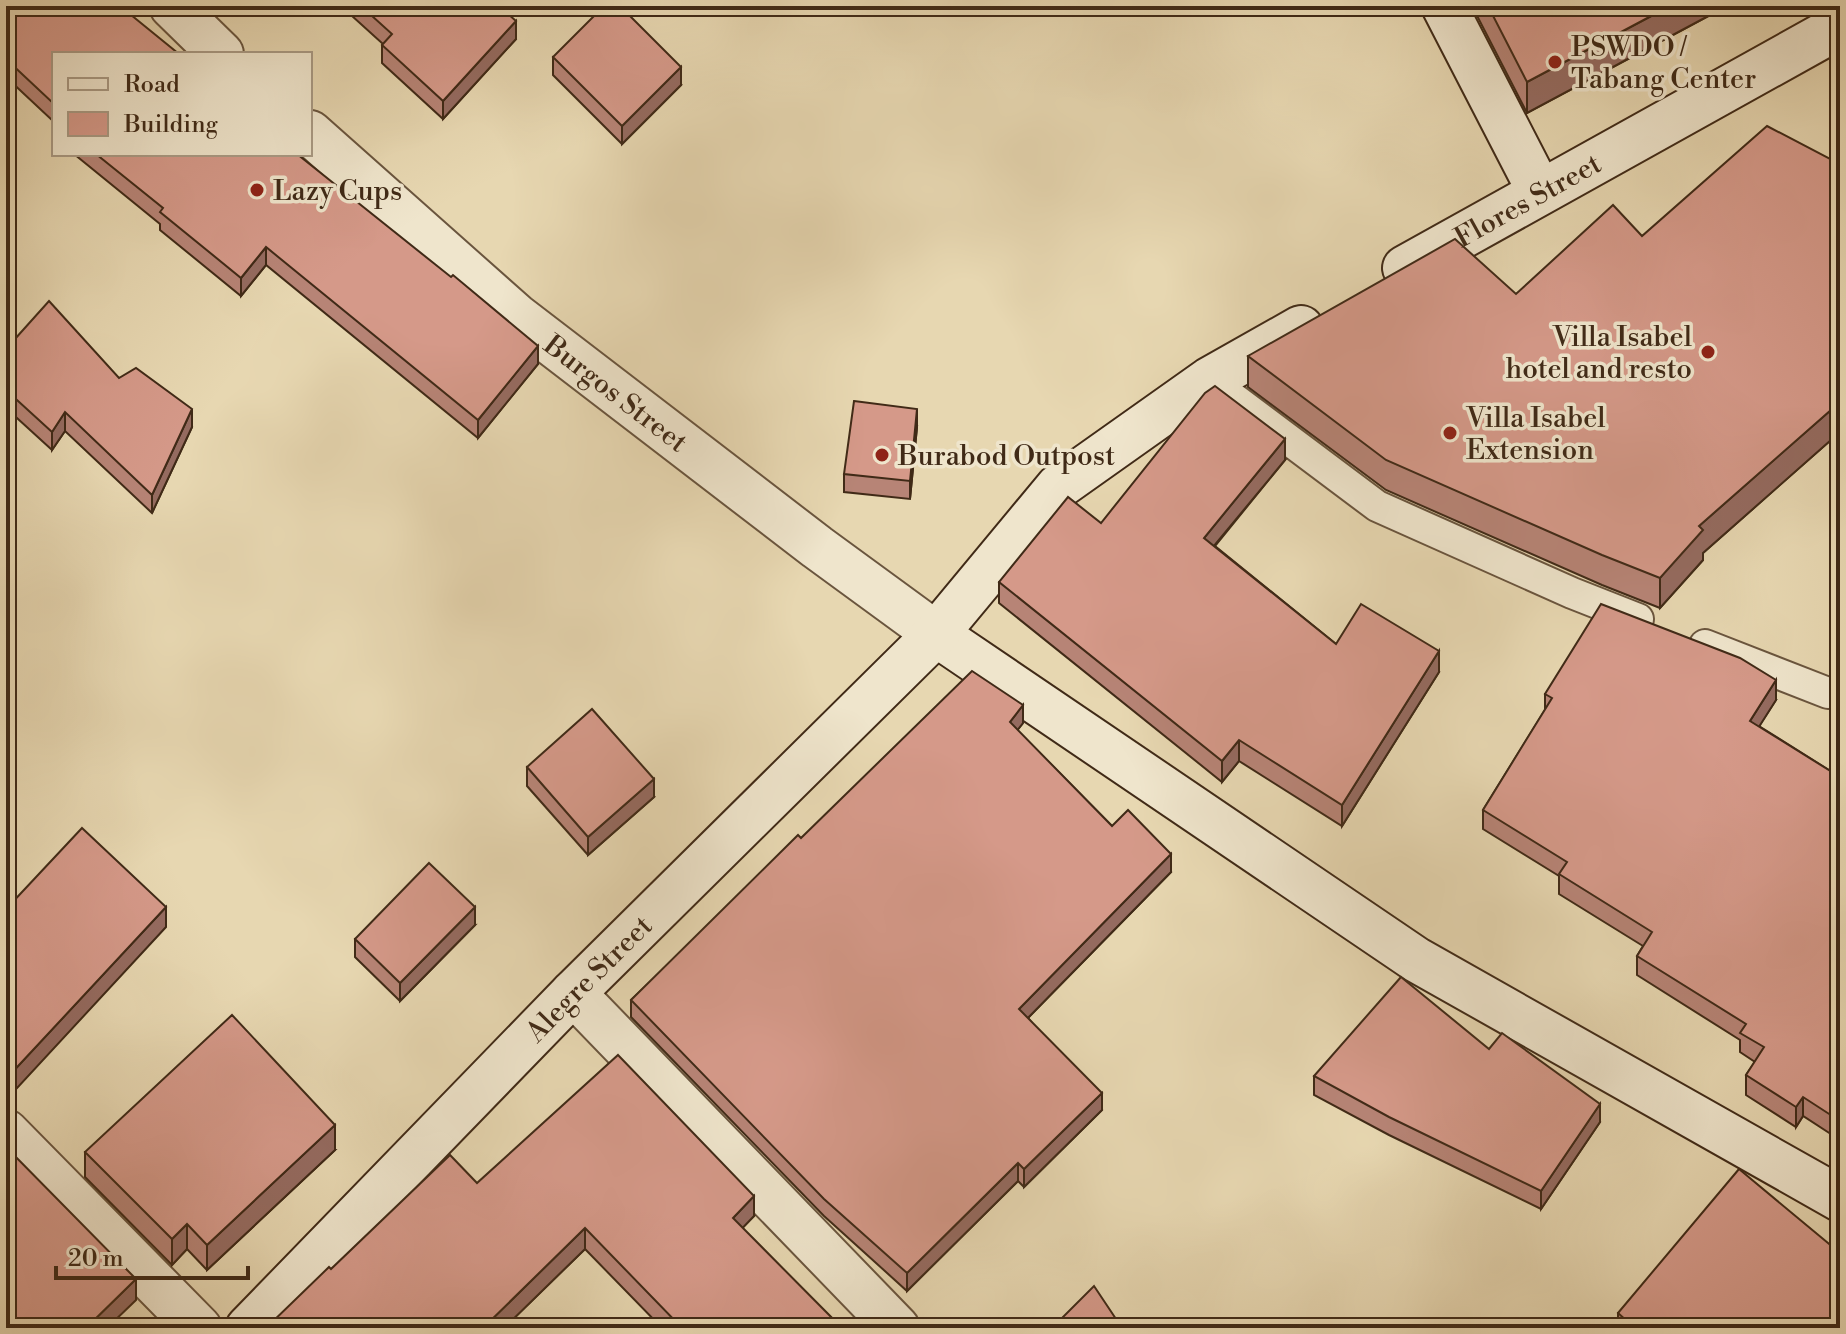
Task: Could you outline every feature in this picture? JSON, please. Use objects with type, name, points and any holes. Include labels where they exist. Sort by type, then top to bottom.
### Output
[{"type":"street","points":[[172,6],[219,52]]},
{"type":"street","points":[[1444,6],[1540,192]]},
{"type":"street","name":"Flores Street","points":[[1374,286],[1840,26]]},
{"type":"street","name":"Burgos Street","points":[[312,135],[516,316],[817,547],[936,634],[1417,960],[1840,1199]]},
{"type":"street","points":[[936,634],[1058,487],[1209,380],[1333,310]]},
{"type":"street","name":"Alegre Street","points":[[248,1328],[573,993],[936,634]]},
{"type":"street","points":[[573,993],[897,1328]]},
{"type":"street","points":[[6,1132],[199,1328]]},
{"type":"lane","points":[[1209,380],[1377,506],[1572,593],[1657,626]]},
{"type":"lane","points":[[1686,637],[1828,693]]},
{"type":"building","points":[[6,6],[120,6],[177,52],[52,52],[52,102],[6,59]]},
{"type":"building","points":[[361,6],[499,6],[516,21],[443,101],[382,45],[392,34]]},
{"type":"building","points":[[604,6],[620,6],[681,67],[622,126],[553,57]]},
{"type":"building","points":[[1488,6],[1670,6],[1527,82]]},
{"type":"building","points":[[1767,126],[1840,164],[1840,402],[1699,526],[1703,530],[1660,578],[1386,460],[1248,356],[1455,239],[1516,294],[1613,205],[1642,236]]},
{"type":"building","points":[[98,156],[300,156],[451,277],[453,275],[538,346],[478,420],[266,247],[241,278],[160,212],[163,208]]},
{"type":"building","points":[[49,301],[119,378],[136,368],[192,409],[152,495],[65,412],[52,432],[6,390],[6,349]]},
{"type":"building","points":[[1215,386],[1285,439],[1204,538],[1336,644],[1361,604],[1439,651],[1342,805],[1239,740],[1222,761],[999,582],[1068,497],[1101,523],[1205,393]]},
{"type":"building","name":"Burabod Outpost","points":[[854,401],[917,409],[910,481],[844,474]]},
{"type":"building","points":[[1601,604],[1740,658],[1776,680],[1750,721],[1840,777],[1840,1121],[1803,1097],[1796,1107],[1746,1075],[1764,1047],[1740,1033],[1746,1024],[1637,956],[1652,932],[1559,874],[1567,862],[1483,810],[1552,698],[1545,694]]},
{"type":"building","points":[[972,671],[1023,705],[1010,722],[1112,826],[1128,810],[1171,854],[1019,1009],[1102,1093],[1024,1169],[1018,1163],[907,1273],[824,1199],[631,1000],[798,835],[801,838]]},
{"type":"building","points":[[592,709],[654,779],[588,837],[527,767]]},
{"type":"building","points":[[82,828],[166,907],[6,1079],[6,905],[8,907]]},
{"type":"building","points":[[429,863],[475,907],[400,983],[355,939]]},
{"type":"building","points":[[1401,977],[1489,1049],[1502,1033],[1600,1104],[1541,1191],[1389,1117],[1314,1076]]},
{"type":"building","points":[[232,1015],[335,1125],[207,1245],[187,1224],[172,1239],[85,1152]]},
{"type":"building","points":[[618,1055],[754,1196],[733,1218],[842,1328],[682,1328],[585,1228],[483,1328],[266,1328],[450,1155],[477,1183]]},
{"type":"building","points":[[6,1147],[136,1279],[86,1328],[6,1328]]},
{"type":"building","points":[[1739,1169],[1840,1253],[1840,1328],[1620,1328],[1628,1322],[1618,1313]]},
{"type":"building","points":[[1094,1286],[1122,1328],[1052,1328]]},
{"type":"place","name":"PSWDO / Tabang Center","points":[[1555,62]]},
{"type":"place","name":"Lazy Cups","points":[[257,190]]},
{"type":"place","name":"Villa Isabel hotel and resto","points":[[1708,352]]},
{"type":"place","name":"Villa Isabel Extension","points":[[1450,433]]},
{"type":"place","name":"Burabod Outpost","points":[[882,455]]}]
